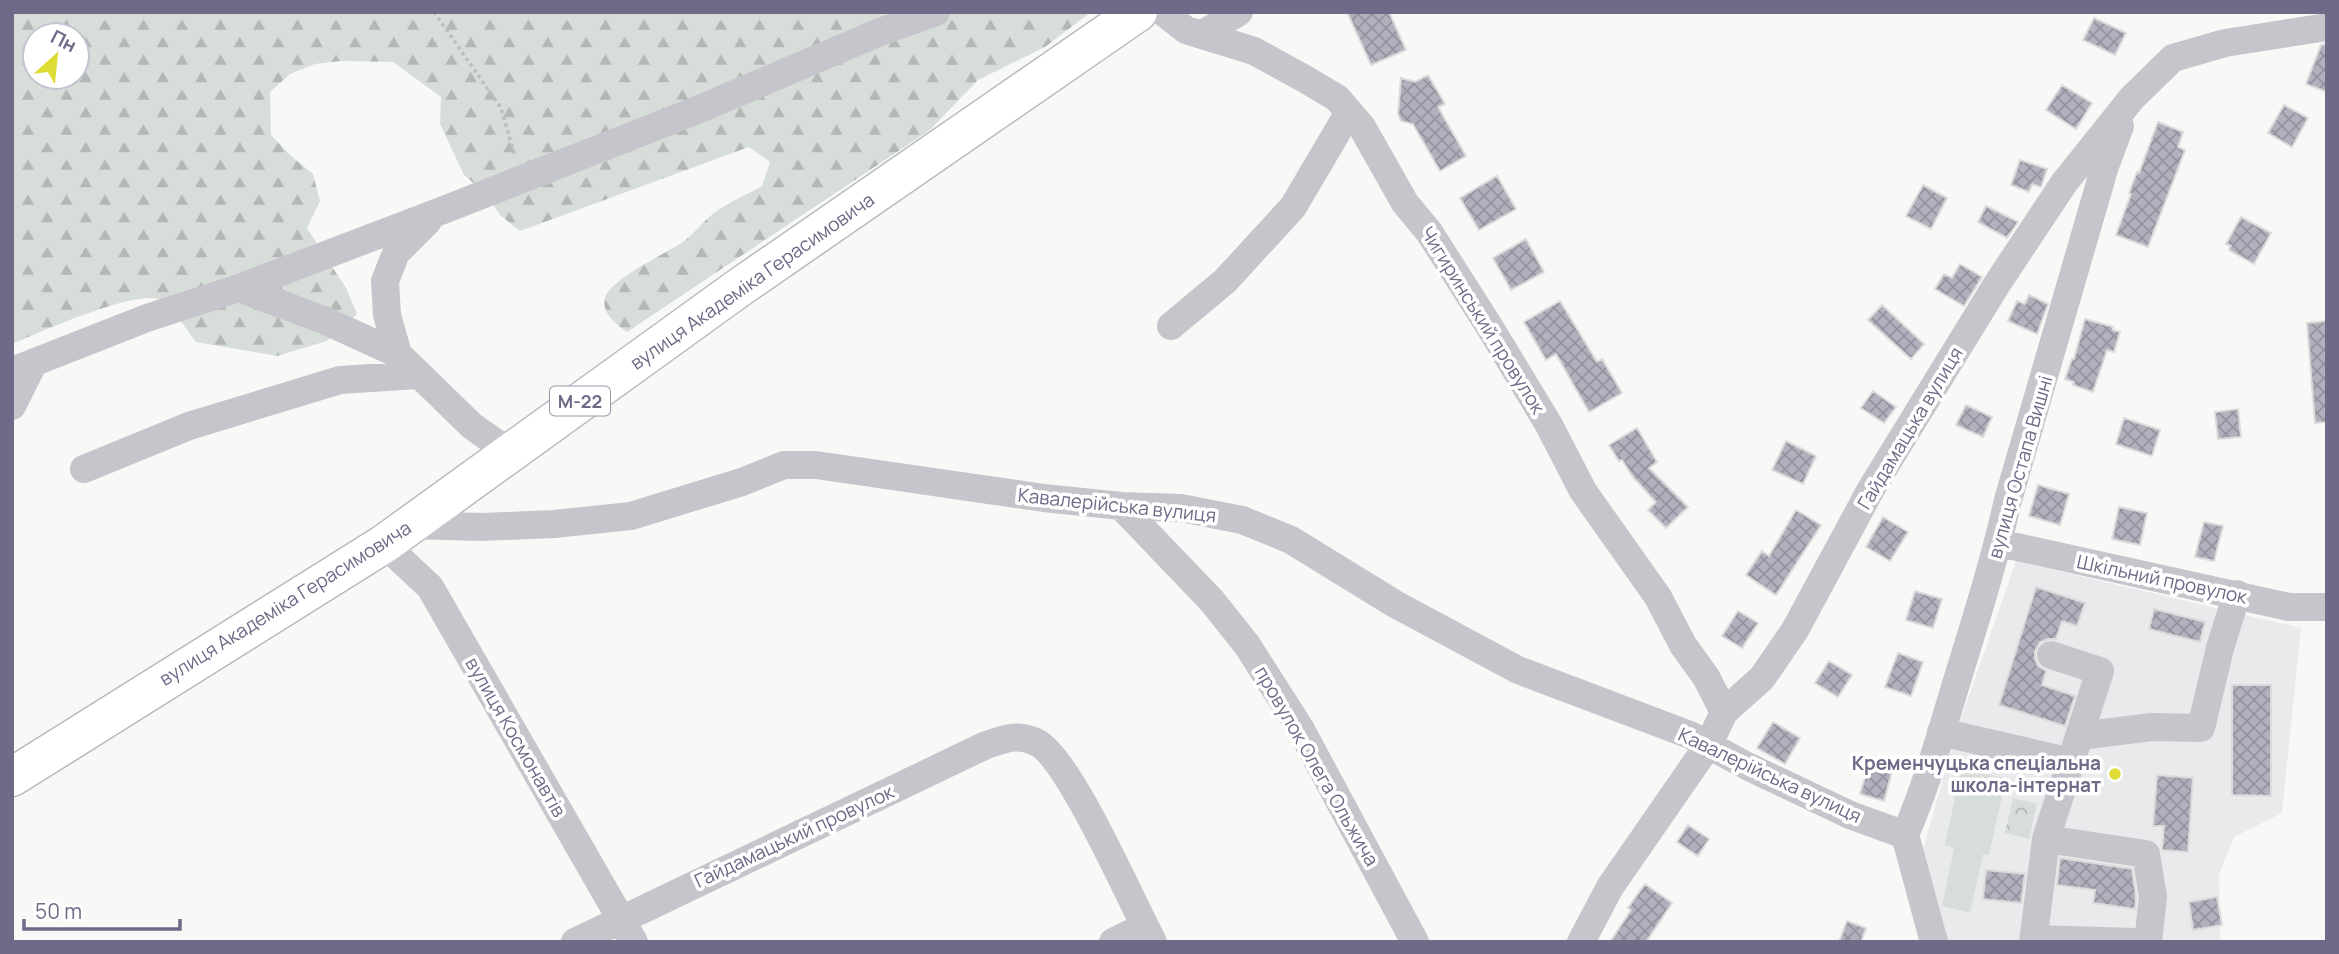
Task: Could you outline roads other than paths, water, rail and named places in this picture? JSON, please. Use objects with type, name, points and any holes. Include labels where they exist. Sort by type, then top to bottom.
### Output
[{"type":"highway","name":"вулиця Академіка Герасимовича","points":[[12,777],[396,534],[729,295],[1138,12]]},
{"type":"street","points":[[12,406],[23,366],[147,318],[239,288],[521,180],[690,113],[880,32],[936,12]]},
{"type":"street","name":"Чигиринський провулок","points":[[1163,12],[1186,30],[1254,51],[1337,98],[1363,127],[1405,203],[1429,232],[1549,425],[1583,491],[1658,597],[1683,645],[1706,677],[1724,712]]},
{"type":"street","points":[[1201,35],[1239,12]]},
{"type":"street","name":"Гайдамацька вулиця","points":[[1581,942],[1610,887],[1709,744],[1724,712],[1762,678],[1795,630],[1871,489],[1997,284],[2064,183],[2132,98],[2174,58],[2225,43],[2327,27]]},
{"type":"street","name":"вулиця Остапа Вишні","points":[[1905,835],[1921,799],[1999,543],[2008,500],[2105,166],[2132,98]]},
{"type":"street","points":[[1171,327],[1225,281],[1293,207],[1349,112]]},
{"type":"street","points":[[398,354],[387,316],[385,281],[396,253],[441,211]]},
{"type":"street","points":[[239,288],[326,321],[398,354],[472,426],[509,452]]},
{"type":"street","points":[[84,468],[189,425],[340,380],[418,374]]},
{"type":"street","name":"Кавалерійська вулиця","points":[[396,534],[542,525],[631,516],[730,486],[783,465],[816,465],[1044,498],[1121,506],[1181,508],[1242,520],[1291,540],[1395,604],[1518,670],[1709,744],[1747,766],[1850,815],[1905,835]]},
{"type":"street","name":"провулок Олега Ольжича","points":[[1121,506],[1212,601],[1247,645],[1300,728],[1415,942]]},
{"type":"street","name":"вулиця Космонавтів","points":[[396,534],[430,587],[627,930]]},
{"type":"street","name":"Шкільний провулок","points":[[1999,543],[2289,607],[2327,607]]},
{"type":"street","points":[[1941,732],[2075,749],[2152,727],[2201,728],[2220,648],[2237,594]]},
{"type":"street","points":[[2051,655],[2100,671],[2046,839],[2033,940],[2136,942]]},
{"type":"street","name":"Гайдамацький провулок","points":[[575,942],[627,930],[984,746],[1014,736],[1038,743],[1057,760],[1075,789],[1151,938]]},
{"type":"street","points":[[1905,835],[1934,942]]},
{"type":"street","points":[[2046,839],[2146,854],[2153,897],[2148,942]]},
{"type":"street","points":[[1113,942],[1129,934],[1151,938]]},
{"type":"place","name":"Кременчуцька спеціальна школа-інтернат","points":[[2115,774]]}]
